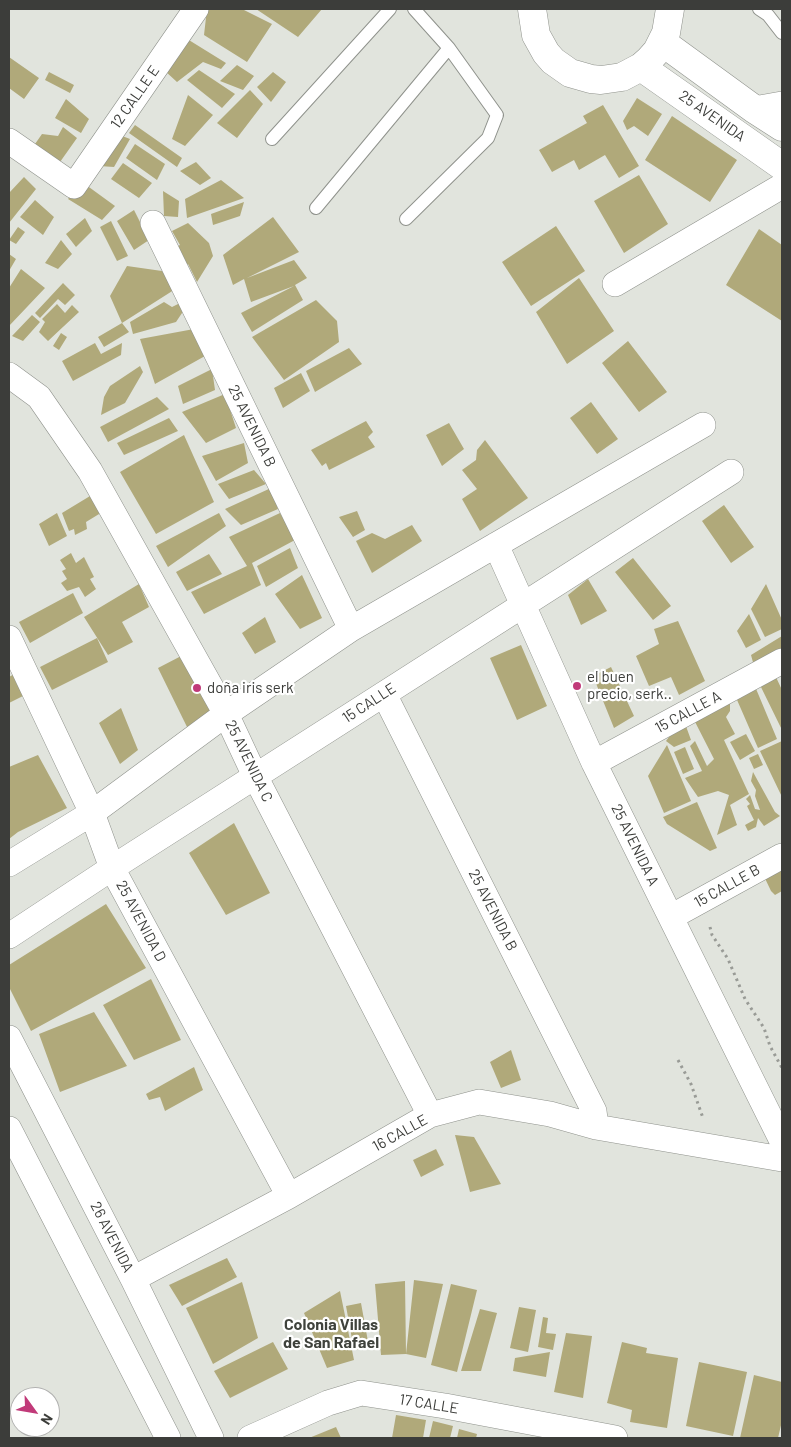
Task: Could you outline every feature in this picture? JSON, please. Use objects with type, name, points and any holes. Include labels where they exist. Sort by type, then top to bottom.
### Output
[{"type":"street","name":"12 CALLE E","points":[[9,141],[74,186],[196,9]]},
{"type":"street","points":[[532,9],[533,24],[540,44],[553,61],[570,73],[601,80],[622,77],[641,67],[653,56],[662,42],[669,24],[670,9]]},
{"type":"street","name":"25 AVENIDA","points":[[662,42],[782,127]]},
{"type":"street","name":"25 AVENIDA","points":[[641,67],[782,166]]},
{"type":"street","points":[[754,109],[782,104]]},
{"type":"street","points":[[614,284],[782,186]]},
{"type":"street","name":"25 AVENIDA B","points":[[153,224],[351,629]]},
{"type":"street","name":"25 AVENIDA C","points":[[9,375],[39,397],[90,471],[226,714],[255,776],[430,1115]]},
{"type":"street","points":[[9,864],[92,813],[226,714],[351,629],[703,425]]},
{"type":"street","name":"15 CALLE","points":[[9,936],[255,776],[731,472]]},
{"type":"street","name":"25 AVENIDA A","points":[[496,544],[594,762],[782,1139]]},
{"type":"street","name":"25 AVENIDA D","points":[[9,638],[92,813],[112,868],[289,1196]]},
{"type":"street","name":"15 CALLE A","points":[[594,762],[782,661]]},
{"type":"street","name":"25 AVENIDA B","points":[[384,694],[594,1111],[596,1127]]},
{"type":"street","name":"15 CALLE B","points":[[671,917],[782,856]]},
{"type":"street","name":"26 AVENIDA","points":[[9,1038],[133,1279],[211,1438]]},
{"type":"street","name":"16 CALLE","points":[[133,1279],[289,1196],[430,1115],[478,1102],[550,1114],[596,1127],[782,1160]]},
{"type":"street","points":[[9,1129],[168,1438]]},
{"type":"street","name":"17 CALLE","points":[[250,1438],[328,1403],[361,1393],[445,1406],[615,1438]]},
{"type":"lane","points":[[272,139],[390,9]]},
{"type":"lane","points":[[406,219],[488,138],[497,114],[449,48],[414,9]]},
{"type":"lane","points":[[759,9],[768,15],[782,33]]},
{"type":"lane","points":[[316,208],[449,48]]},
{"type":"path","points":[[704,899],[712,935],[728,959],[745,998],[764,1028],[770,1046],[782,1068]]},
{"type":"path","points":[[678,1060],[691,1084],[706,1124]]},
{"type":"building","points":[[207,9],[242,9],[272,24],[247,62],[204,35]]},
{"type":"building","points":[[256,9],[322,9],[298,37]]},
{"type":"building","points":[[184,37],[226,63],[221,69],[203,62],[177,82],[165,71]]},
{"type":"building","points":[[9,57],[39,78],[24,99],[9,88]]},
{"type":"building","points":[[237,65],[254,76],[243,90],[220,81]]},
{"type":"building","points":[[199,70],[235,94],[222,108],[187,80]]},
{"type":"building","points":[[49,72],[74,85],[70,93],[45,80]]},
{"type":"building","points":[[273,72],[286,82],[271,102],[257,87]]},
{"type":"building","points":[[250,90],[263,104],[237,138],[217,123]]},
{"type":"building","points":[[188,95],[213,115],[185,146],[172,139]]},
{"type":"building","points":[[637,98],[662,114],[648,136],[634,126],[627,130],[623,121]]},
{"type":"building","points":[[66,99],[89,119],[81,133],[55,118]]},
{"type":"building","points":[[603,105],[639,166],[619,178],[605,155],[579,170],[574,160],[552,172],[539,150],[587,123],[583,116]]},
{"type":"building","points":[[672,116],[737,160],[710,202],[645,160]]},
{"type":"building","points":[[135,125],[182,158],[177,167],[129,133]]},
{"type":"building","points":[[63,127],[77,138],[60,162],[35,144],[42,134],[58,136]]},
{"type":"building","points":[[117,134],[130,139],[114,167],[99,166]]},
{"type":"building","points":[[135,144],[165,164],[157,180],[126,158]]},
{"type":"building","points":[[196,162],[211,178],[200,185],[180,171]]},
{"type":"building","points":[[123,163],[152,183],[139,198],[111,179]]},
{"type":"building","points":[[639,175],[668,224],[624,253],[594,201]]},
{"type":"building","points":[[24,177],[36,189],[9,223],[9,193]]},
{"type":"building","points":[[221,180],[244,198],[187,218],[185,199]]},
{"type":"building","points":[[82,182],[115,206],[102,220],[68,199]]},
{"type":"building","points":[[163,191],[179,201],[178,217],[164,216]]},
{"type":"building","points":[[35,200],[54,217],[43,235],[20,217]]},
{"type":"building","points":[[244,202],[240,216],[213,225],[211,214]]},
{"type":"building","points":[[134,210],[149,240],[134,250],[117,221]]},
{"type":"building","points":[[273,217],[299,252],[247,278],[294,260],[307,278],[295,285],[303,300],[252,332],[241,313],[294,286],[251,302],[244,279],[233,285],[223,255]]},
{"type":"building","points":[[85,218],[92,231],[76,247],[66,234]]},
{"type":"building","points":[[111,221],[128,256],[117,261],[100,227]]},
{"type":"building","points":[[188,223],[209,243],[213,256],[197,282],[188,264],[182,267],[172,249],[180,245],[172,231]]},
{"type":"building","points":[[556,226],[585,271],[531,306],[502,262]]},
{"type":"building","points":[[18,227],[25,232],[16,244],[9,240]]},
{"type":"building","points":[[759,229],[782,245],[782,321],[726,285]]},
{"type":"building","points":[[61,240],[72,254],[58,269],[45,263]]},
{"type":"building","points":[[9,254],[16,259],[9,271]]},
{"type":"building","points":[[127,266],[162,271],[177,288],[122,323],[110,296]]},
{"type":"building","points":[[21,269],[45,288],[9,326],[9,288]]},
{"type":"building","points":[[579,278],[614,331],[567,364],[536,312]]},
{"type":"building","points":[[63,283],[75,295],[65,305],[58,299],[40,318],[35,313]]},
{"type":"building","points":[[186,300],[188,304],[176,322],[133,334],[130,322],[164,302],[172,307]]},
{"type":"building","points":[[316,300],[337,321],[339,342],[284,380],[252,337]]},
{"type":"building","points":[[57,304],[65,313],[72,305],[79,312],[48,341],[39,332],[45,322],[42,319]]},
{"type":"building","points":[[32,315],[40,322],[23,341],[12,336]]},
{"type":"building","points":[[122,323],[129,332],[104,347],[98,337]]},
{"type":"building","points":[[194,329],[205,356],[155,384],[140,339]]},
{"type":"building","points":[[61,333],[67,337],[59,350],[53,346]]},
{"type":"building","points":[[628,341],[667,392],[639,412],[602,363]]},
{"type":"building","points":[[95,343],[101,354],[122,343],[121,355],[73,381],[62,361]]},
{"type":"building","points":[[349,348],[362,364],[315,392],[306,371]]},
{"type":"building","points":[[140,366],[143,372],[125,403],[101,415],[104,397],[110,386]]},
{"type":"building","points":[[212,369],[215,390],[183,404],[178,386]]},
{"type":"building","points":[[301,373],[310,391],[283,408],[274,388]]},
{"type":"building","points":[[225,394],[236,428],[206,443],[182,412]]},
{"type":"building","points":[[157,397],[169,409],[108,442],[100,427]]},
{"type":"building","points":[[591,402],[618,439],[597,454],[570,418]]},
{"type":"building","points":[[169,418],[178,431],[124,455],[117,443]]},
{"type":"building","points":[[366,421],[373,432],[368,437],[375,447],[329,470],[326,463],[322,466],[311,450]]},
{"type":"building","points":[[449,423],[464,449],[442,466],[426,435]]},
{"type":"building","points":[[184,435],[214,502],[156,534],[120,472]]},
{"type":"building","points":[[485,440],[528,498],[480,531],[462,499],[477,489],[462,470],[476,460],[477,450]]},
{"type":"building","points":[[244,443],[248,463],[216,481],[202,456]]},
{"type":"building","points":[[254,470],[266,484],[229,499],[218,484]]},
{"type":"building","points":[[271,488],[278,509],[241,525],[225,509]]},
{"type":"building","points":[[95,493],[104,511],[86,522],[87,529],[75,535],[74,529],[69,531],[62,513]]},
{"type":"building","points":[[724,505],[754,547],[731,563],[702,521]]},
{"type":"building","points":[[357,511],[365,530],[353,537],[339,517]]},
{"type":"building","points":[[57,513],[67,536],[49,546],[39,524]]},
{"type":"building","points":[[219,513],[226,526],[168,567],[156,546]]},
{"type":"building","points":[[280,513],[295,540],[252,563],[261,585],[204,614],[191,592],[247,566],[229,537]]},
{"type":"building","points":[[412,525],[422,541],[372,573],[356,541],[372,533],[385,539]]},
{"type":"building","points":[[290,548],[298,568],[266,587],[257,566]]},
{"type":"building","points":[[71,553],[76,563],[84,557],[94,577],[90,579],[96,589],[85,597],[79,587],[67,591],[61,583],[67,579],[62,571],[66,569],[60,560]]},
{"type":"building","points":[[209,554],[222,574],[187,591],[176,572]]},
{"type":"building","points":[[633,558],[671,606],[653,620],[615,572]]},
{"type":"building","points":[[302,575],[322,618],[300,629],[275,594]]},
{"type":"building","points":[[588,579],[607,611],[581,625],[568,595]]},
{"type":"building","points":[[139,584],[149,607],[122,622],[133,642],[108,655],[84,617]]},
{"type":"building","points":[[766,584],[782,620],[782,629],[765,637],[751,609]]},
{"type":"building","points":[[73,593],[83,613],[30,643],[19,622]]},
{"type":"building","points":[[749,614],[761,640],[746,648],[737,631]]},
{"type":"building","points":[[265,617],[276,642],[255,654],[242,633]]},
{"type":"building","points":[[678,621],[705,681],[679,695],[671,677],[649,686],[636,656],[659,644],[654,629]]},
{"type":"building","points":[[782,636],[782,649],[754,666],[751,655]]},
{"type":"building","points":[[97,638],[108,662],[52,690],[40,667]]},
{"type":"building","points":[[521,645],[547,706],[517,720],[490,658]]},
{"type":"building","points":[[185,654],[213,715],[189,731],[158,668]]},
{"type":"building","points":[[611,667],[634,716],[614,728],[593,676]]},
{"type":"building","points":[[18,672],[29,693],[9,703],[9,677]]},
{"type":"building","points":[[775,675],[782,690],[782,730],[759,683]]},
{"type":"building","points":[[754,684],[777,739],[758,748],[734,693]]},
{"type":"building","points":[[730,696],[730,711],[726,717],[735,734],[724,740],[749,794],[730,805],[737,825],[717,835],[729,795],[718,791],[698,797],[685,778],[702,771],[690,746],[695,741],[707,766],[714,759],[692,716]]},
{"type":"building","points":[[121,708],[138,750],[120,764],[99,723]]},
{"type":"building","points":[[683,718],[691,740],[674,747],[666,741]]},
{"type":"building","points":[[746,734],[755,751],[740,760],[730,742]]},
{"type":"building","points":[[782,741],[782,797],[760,751]]},
{"type":"building","points":[[667,745],[691,801],[664,813],[648,776]]},
{"type":"building","points":[[685,747],[694,769],[683,774],[674,752]]},
{"type":"building","points":[[758,754],[763,765],[754,769],[749,758]]},
{"type":"building","points":[[38,755],[67,808],[18,832],[9,839],[9,767]]},
{"type":"building","points":[[753,772],[775,812],[780,816],[764,826],[758,818],[756,827],[748,831],[745,825],[754,820],[747,806],[750,804],[746,799],[750,795],[755,809],[760,810],[755,796],[756,790],[751,781]]},
{"type":"building","points":[[697,802],[717,848],[710,851],[667,824],[663,817]]},
{"type":"building","points":[[234,823],[270,893],[226,915],[189,853]]},
{"type":"building","points":[[782,866],[782,891],[775,895],[771,891],[761,870]]},
{"type":"building","points":[[106,904],[146,968],[31,1031],[9,987],[9,965]]},
{"type":"building","points":[[151,979],[181,1040],[134,1060],[103,1005]]},
{"type":"building","points":[[94,1012],[127,1066],[60,1092],[39,1034]]},
{"type":"building","points":[[511,1050],[521,1080],[501,1088],[490,1062]]},
{"type":"building","points":[[194,1067],[203,1090],[165,1111],[160,1097],[149,1100],[146,1094]]},
{"type":"building","points":[[455,1135],[474,1137],[501,1184],[470,1192]]},
{"type":"building","points":[[436,1149],[444,1165],[421,1177],[413,1160]]},
{"type":"building","points":[[227,1258],[237,1277],[182,1306],[169,1285]]},
{"type":"building","points":[[414,1280],[443,1284],[426,1358],[406,1354]]},
{"type":"building","points":[[405,1281],[406,1354],[381,1355],[375,1284]]},
{"type":"building","points":[[242,1282],[258,1338],[213,1364],[186,1308]]},
{"type":"building","points":[[451,1284],[477,1290],[457,1372],[431,1365]]},
{"type":"building","points":[[340,1291],[354,1360],[327,1368],[304,1313]]},
{"type":"building","points":[[361,1303],[369,1347],[354,1350],[346,1306]]},
{"type":"building","points":[[519,1307],[536,1310],[528,1352],[510,1348]]},
{"type":"building","points":[[480,1309],[497,1313],[481,1371],[461,1371]]},
{"type":"building","points":[[543,1317],[548,1318],[546,1333],[556,1334],[553,1350],[538,1347]]},
{"type":"building","points":[[566,1333],[592,1336],[583,1398],[554,1392]]},
{"type":"building","points":[[273,1342],[288,1369],[230,1398],[214,1371]]},
{"type":"building","points":[[622,1342],[647,1348],[646,1353],[678,1358],[667,1428],[630,1422],[632,1410],[607,1403]]},
{"type":"building","points":[[550,1352],[546,1377],[513,1371],[515,1358]]},
{"type":"building","points":[[699,1362],[747,1372],[733,1436],[686,1426]]},
{"type":"building","points":[[754,1375],[782,1382],[782,1421],[778,1438],[740,1438]]},
{"type":"building","points":[[396,1415],[426,1420],[423,1438],[392,1438]]},
{"type":"building","points":[[433,1421],[453,1426],[450,1438],[429,1438]]},
{"type":"building","points":[[336,1427],[341,1438],[309,1438]]},
{"type":"building","points":[[459,1429],[477,1434],[476,1438],[457,1438]]},
{"type":"place","name":"el buen precio, serk..","points":[[577,686]]},
{"type":"place","name":"doña iris serk","points":[[197,688]]},
{"type":"district","name":"Colonia Villas de San Rafael","points":[[331,1334]]}]
